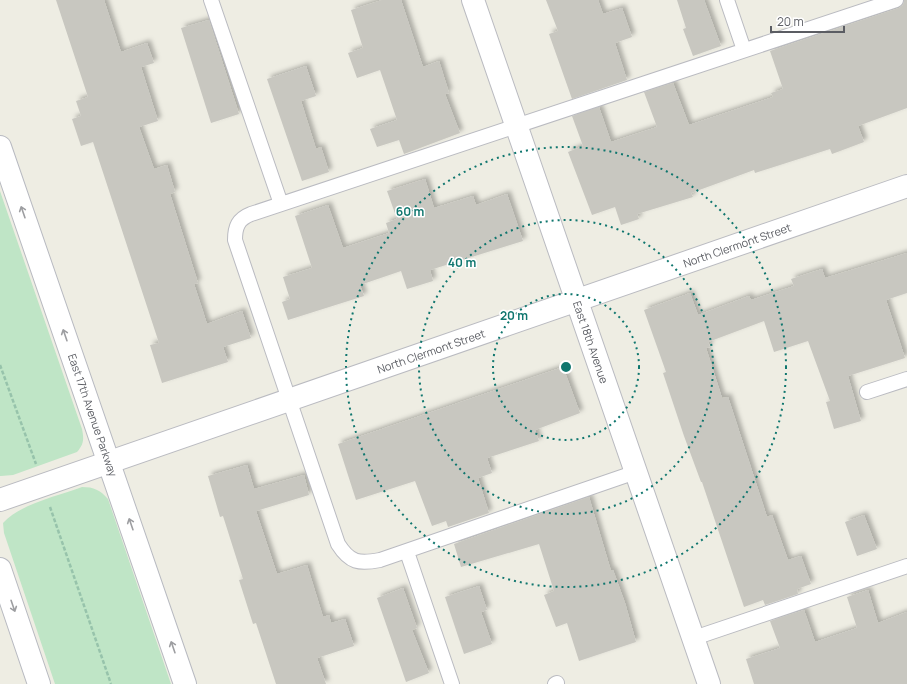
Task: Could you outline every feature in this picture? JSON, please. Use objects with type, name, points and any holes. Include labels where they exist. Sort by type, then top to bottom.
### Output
[{"type":"street","name":"East 18th Avenue","points":[[473,0],[709,684]]},
{"type":"street","name":"East 17th Avenue Parkway","points":[[0,147],[110,462],[185,684]]},
{"type":"street","name":"North Clermont Street","points":[[0,500],[907,186]]},
{"type":"street","points":[[0,569],[39,684]]},
{"type":"lane","points":[[210,0],[281,204]]},
{"type":"lane","points":[[727,0],[744,50]]},
{"type":"lane","points":[[636,472],[407,552],[380,560],[366,562],[356,561],[345,555],[338,544],[235,240],[238,223],[243,217],[281,204],[896,0]]},
{"type":"lane","points":[[867,392],[907,378]]},
{"type":"lane","points":[[407,552],[452,684]]},
{"type":"lane","points":[[694,638],[907,566]]},
{"type":"path","points":[[0,365],[44,486],[111,684]]},
{"type":"green space","points":[[0,191],[82,429],[83,439],[77,452],[13,475],[1,476],[0,476]]},
{"type":"green space","points":[[82,487],[96,490],[108,499],[171,684],[55,684],[4,533],[3,523],[10,516],[29,506]]},
{"type":"building","points":[[56,0],[104,0],[121,52],[147,43],[154,63],[141,67],[158,121],[139,127],[154,169],[167,165],[175,192],[170,194],[198,283],[194,284],[207,324],[242,311],[251,338],[223,347],[228,362],[162,383],[150,345],[159,343],[93,142],[81,146],[72,119],[81,116],[76,101],[88,97]]},
{"type":"building","points":[[382,0],[401,0],[423,67],[439,61],[449,93],[445,94],[460,133],[404,154],[399,140],[377,147],[370,129],[397,120],[380,70],[357,78],[348,53],[363,48],[351,10]]},
{"type":"building","points":[[546,0],[598,0],[603,14],[622,8],[632,37],[615,43],[627,80],[572,99],[549,34],[558,31]]},
{"type":"building","points":[[677,0],[704,0],[721,46],[693,56],[683,29],[686,28]]},
{"type":"building","points":[[904,0],[907,0],[907,108],[858,126],[864,142],[832,154],[830,149],[755,173],[754,170],[691,193],[693,197],[637,214],[639,219],[621,225],[615,207],[592,215],[568,152],[583,146],[572,116],[599,107],[611,142],[657,127],[644,92],[673,83],[689,125],[773,97],[771,93],[783,89],[770,51],[899,8],[903,5]]},
{"type":"building","points":[[209,20],[239,114],[211,123],[181,28]]},
{"type":"building","points":[[306,66],[316,96],[301,101],[316,149],[321,147],[329,172],[302,181],[267,79]]},
{"type":"building","points":[[425,179],[434,208],[473,196],[476,205],[507,194],[523,241],[430,270],[433,281],[407,289],[401,271],[360,285],[364,296],[288,320],[282,302],[290,299],[283,277],[312,268],[295,216],[328,205],[343,248],[389,233],[386,223],[397,219],[387,191]]},
{"type":"building","points":[[907,253],[907,293],[886,300],[905,358],[848,376],[861,421],[834,429],[826,402],[830,401],[808,341],[774,352],[764,321],[708,342],[710,347],[706,348],[722,398],[728,397],[767,517],[772,515],[788,560],[801,556],[811,584],[797,589],[798,594],[765,605],[763,600],[744,607],[702,482],[684,436],[663,373],[666,372],[644,310],[690,293],[698,315],[749,296],[751,300],[794,286],[791,279],[822,269],[825,278]]},
{"type":"building","points":[[563,367],[580,413],[535,430],[539,441],[487,458],[492,473],[478,478],[489,513],[448,527],[446,521],[432,526],[415,481],[356,500],[338,444]]},
{"type":"building","points":[[247,465],[254,489],[304,475],[309,495],[256,511],[277,574],[307,565],[323,617],[329,615],[331,623],[345,619],[354,646],[317,658],[326,684],[276,684],[256,623],[253,624],[239,580],[243,579],[223,516],[220,517],[208,476]]},
{"type":"building","points":[[589,497],[611,571],[613,570],[625,603],[636,642],[579,661],[567,623],[556,627],[544,595],[554,591],[539,544],[461,567],[454,544]]},
{"type":"building","points":[[864,515],[877,549],[857,556],[845,522]]},
{"type":"building","points":[[479,586],[487,610],[481,612],[492,644],[464,654],[445,597]]},
{"type":"building","points":[[403,588],[417,628],[412,630],[429,673],[406,682],[377,598]]},
{"type":"building","points":[[868,590],[878,623],[907,612],[907,684],[754,684],[746,659],[780,648],[770,621],[804,610],[815,642],[857,628],[847,597]]}]
